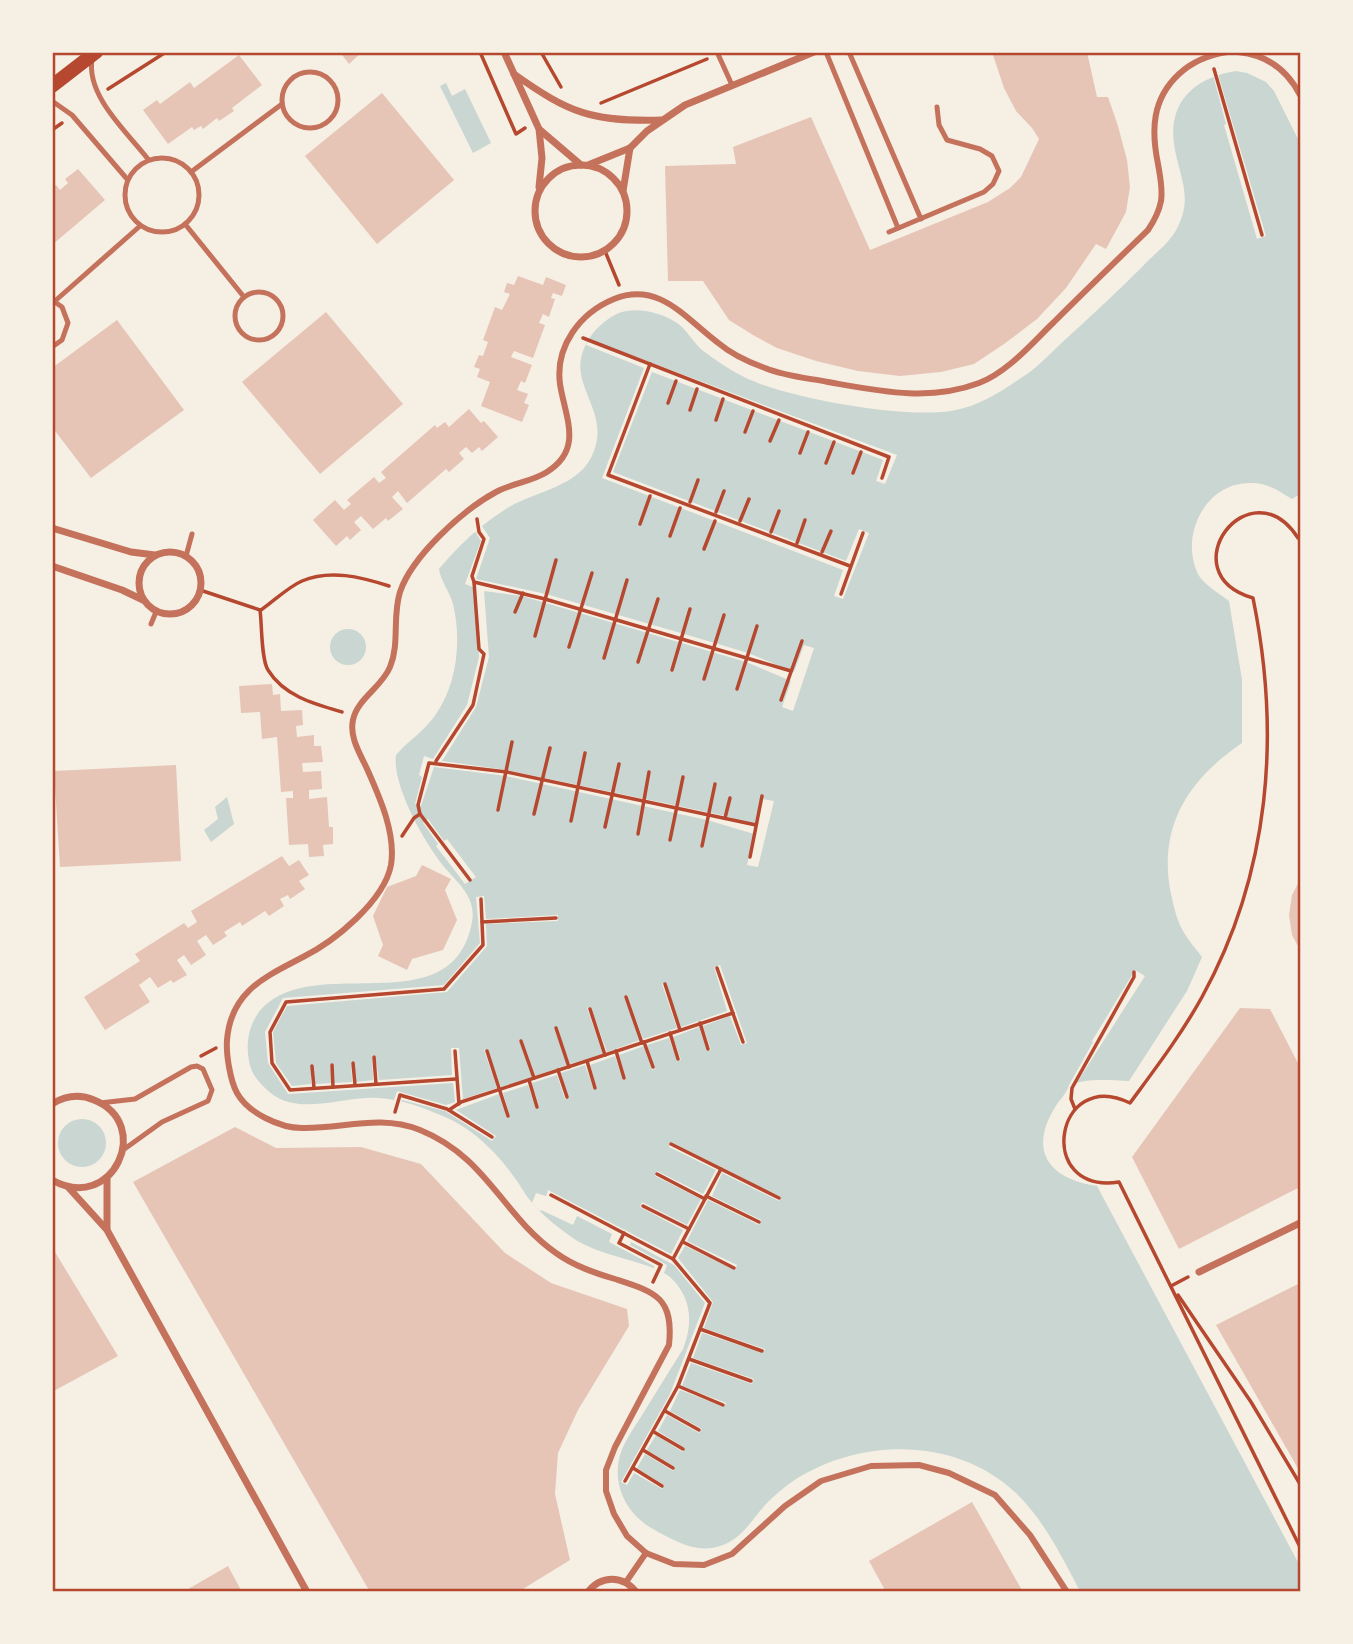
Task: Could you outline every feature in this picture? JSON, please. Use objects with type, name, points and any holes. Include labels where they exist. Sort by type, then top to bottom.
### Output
[{"type":"main road","points":[[52,86],[95,54]]},
{"type":"street","points":[[504,52],[539,129],[542,158],[535,209],[536,223],[542,236],[551,247],[564,254],[592,256],[605,251],[616,242],[627,218],[623,191],[614,179],[602,170],[584,165],[539,129]]},
{"type":"street","points":[[538,195],[555,173],[630,148],[661,120],[685,105],[814,52]]},
{"type":"street","points":[[1194,52],[1199,60]]},
{"type":"street","points":[[1067,1591],[1030,1535],[995,1495],[949,1473],[919,1465],[871,1466],[821,1482],[785,1507],[732,1554],[704,1564],[674,1564],[646,1553],[627,1536],[614,1514],[606,1492],[606,1470],[615,1447],[668,1345],[668,1314],[660,1300],[649,1291],[589,1271],[553,1251],[524,1225],[479,1169],[450,1144],[415,1128],[392,1124],[354,1122],[299,1128],[284,1126],[251,1108],[237,1093],[227,1044],[232,1016],[248,990],[273,971],[309,955],[366,908],[383,888],[391,863],[392,841],[370,776],[355,744],[352,725],[354,715],[390,668],[395,645],[395,615],[401,589],[416,560],[466,513],[492,494],[530,481],[553,469],[564,456],[570,437],[568,414],[560,385],[560,368],[571,332],[582,319],[598,306],[623,295],[652,295],[678,308],[721,346],[769,370],[910,395],[934,393],[981,382],[1015,360],[1147,230],[1157,216],[1161,200],[1153,124],[1158,103],[1169,83],[1199,60],[1227,52]]},
{"type":"street","points":[[1238,52],[1270,61],[1285,72],[1300,96]]},
{"type":"street","points":[[514,74],[561,104],[581,113],[624,121],[661,120]]},
{"type":"street","points":[[623,191],[630,148]]},
{"type":"street","points":[[52,528],[131,552],[156,555],[176,553],[186,556],[201,577],[200,590],[196,600],[188,608],[167,614],[156,612],[143,600],[122,590],[52,566]]},
{"type":"street","points":[[143,600],[138,580],[141,570],[156,555]]},
{"type":"street","points":[[52,1104],[68,1097],[79,1096],[100,1102],[109,1109],[122,1128],[123,1150],[115,1170],[107,1177],[85,1188],[52,1189]]},
{"type":"street","points":[[107,1177],[107,1230]]},
{"type":"street","points":[[52,1180],[66,1187],[107,1230],[307,1591]]},
{"type":"street","points":[[1199,1272],[1300,1223]]},
{"type":"street","points":[[626,1582],[646,1553]]},
{"type":"street","points":[[588,1591],[598,1582],[607,1579],[626,1582],[636,1591]]},
{"type":"lane","points":[[826,52],[898,228]]},
{"type":"lane","points":[[849,52],[921,219]]},
{"type":"lane","points":[[717,53],[732,85]]},
{"type":"lane","points":[[95,54],[92,76],[99,96],[148,159]]},
{"type":"lane","points":[[305,73],[322,75],[334,88],[337,96],[334,113],[322,125],[314,128],[297,125],[290,120],[282,104],[282,96],[290,80],[305,73]]},
{"type":"lane","points":[[52,101],[72,115],[127,179]]},
{"type":"lane","points":[[191,172],[282,104]]},
{"type":"lane","points":[[888,232],[984,192],[993,184],[999,170],[992,156],[980,149],[947,140],[939,125],[937,107]]},
{"type":"lane","points":[[172,158],[183,163],[191,172],[199,193],[193,216],[185,224],[163,232],[140,226],[132,218],[124,195],[127,179],[140,164],[148,159],[172,158]]},
{"type":"lane","points":[[185,224],[244,297]]},
{"type":"lane","points":[[52,347],[62,340],[68,323],[62,307],[54,301],[140,226]]},
{"type":"lane","points":[[259,292],[267,293],[279,303],[283,319],[276,333],[262,341],[254,340],[240,332],[234,318],[235,310],[244,297],[259,292]]},
{"type":"lane","points":[[186,556],[192,534]]},
{"type":"lane","points":[[151,624],[156,612]]},
{"type":"lane","points":[[100,1102],[135,1099],[194,1066],[203,1069],[211,1087],[208,1101],[155,1126],[123,1150]]},
{"type":"path","points":[[581,113],[717,53]]},
{"type":"path","points":[[1210,56],[1262,234]]},
{"type":"path","points":[[605,251],[623,295]]},
{"type":"path","points":[[571,332],[889,457],[882,478]]},
{"type":"path","points":[[650,364],[608,475],[850,566]]},
{"type":"path","points":[[668,403],[676,381]]},
{"type":"path","points":[[690,410],[697,390]]},
{"type":"path","points":[[716,420],[723,399]]},
{"type":"path","points":[[745,432],[753,411]]},
{"type":"path","points":[[770,441],[779,421]]},
{"type":"path","points":[[800,453],[808,432]]},
{"type":"path","points":[[826,463],[834,442]]},
{"type":"path","points":[[852,473],[861,452]]},
{"type":"path","points":[[690,502],[698,480]]},
{"type":"path","points":[[716,512],[724,491]]},
{"type":"path","points":[[640,524],[650,496]]},
{"type":"path","points":[[740,521],[750,499]]},
{"type":"path","points":[[435,762],[473,705],[484,653],[479,649],[474,582],[471,576],[484,539],[479,533],[476,506]]},
{"type":"path","points":[[670,536],[680,508]]},
{"type":"path","points":[[771,533],[779,511]]},
{"type":"path","points":[[1300,536],[1298,538],[1284,520],[1274,515],[1252,513],[1232,522],[1219,540],[1216,550],[1216,561],[1225,582],[1233,589],[1253,598],[1262,642],[1268,698],[1267,772],[1263,811],[1257,850],[1235,926],[1202,998],[1130,1103],[1101,1096],[1083,1103],[1068,1118],[1062,1140],[1069,1162],[1085,1178],[1108,1184],[1119,1182],[1298,1537],[1300,1547]]},
{"type":"path","points":[[797,543],[805,520]]},
{"type":"path","points":[[704,549],[715,521]]},
{"type":"path","points":[[822,552],[831,531]]},
{"type":"path","points":[[841,594],[863,533]]},
{"type":"path","points":[[535,636],[556,560]]},
{"type":"path","points":[[569,647],[592,573]]},
{"type":"path","points":[[260,610],[302,581],[332,575],[362,577],[401,589]]},
{"type":"path","points":[[604,658],[627,580]]},
{"type":"path","points":[[474,582],[582,609],[791,671]]},
{"type":"path","points":[[200,590],[260,610]]},
{"type":"path","points":[[516,612],[523,593]]},
{"type":"path","points":[[638,662],[659,599]]},
{"type":"path","points":[[672,670],[690,609]]},
{"type":"path","points":[[260,610],[267,668],[288,692],[316,705],[354,715]]},
{"type":"path","points":[[704,679],[724,615]]},
{"type":"path","points":[[737,689],[757,626]]},
{"type":"path","points":[[781,700],[802,641]]},
{"type":"path","points":[[498,810],[512,742]]},
{"type":"path","points":[[534,814],[550,748]]},
{"type":"path","points":[[571,821],[585,753]]},
{"type":"path","points":[[470,880],[420,814],[418,805],[429,762],[507,772],[756,825]]},
{"type":"path","points":[[605,827],[619,764]]},
{"type":"path","points":[[638,834],[649,772]]},
{"type":"path","points":[[670,840],[683,777]]},
{"type":"path","points":[[702,846],[715,784]]},
{"type":"path","points":[[750,857],[762,796]]},
{"type":"path","points":[[725,818],[730,799]]},
{"type":"path","points":[[392,841],[404,835],[414,818],[420,814]]},
{"type":"path","points":[[456,1079],[290,1090],[272,1063],[270,1032],[286,1002],[444,989],[483,945],[481,900]]},
{"type":"path","points":[[482,922],[556,918]]},
{"type":"path","points":[[717,968],[743,1042]]},
{"type":"path","points":[[1075,1109],[1071,1099],[1072,1088],[1134,977],[1134,972]]},
{"type":"path","points":[[665,984],[680,1030]]},
{"type":"path","points":[[626,997],[653,1068]]},
{"type":"path","points":[[590,1009],[605,1055]]},
{"type":"path","points":[[449,1110],[531,1079],[733,1013]]},
{"type":"path","points":[[700,1023],[708,1049]]},
{"type":"path","points":[[556,1028],[569,1067]]},
{"type":"path","points":[[670,1033],[678,1059]]},
{"type":"path","points":[[521,1041],[537,1107]]},
{"type":"path","points":[[194,1066],[201,1056],[227,1044]]},
{"type":"path","points":[[455,1051],[459,1104]]},
{"type":"path","points":[[486,1051],[508,1116]]},
{"type":"path","points":[[616,1051],[624,1078]]},
{"type":"path","points":[[374,1057],[376,1084]]},
{"type":"path","points":[[587,1061],[595,1088]]},
{"type":"path","points":[[353,1063],[355,1086]]},
{"type":"path","points":[[332,1065],[333,1087]]},
{"type":"path","points":[[312,1066],[314,1088]]},
{"type":"path","points":[[558,1070],[567,1097]]},
{"type":"path","points":[[392,1124],[400,1095],[449,1110],[492,1137]]},
{"type":"path","points":[[671,1144],[779,1198]]},
{"type":"path","points":[[673,1259],[721,1169]]},
{"type":"path","points":[[657,1174],[759,1222]]},
{"type":"path","points":[[643,1206],[689,1228]]},
{"type":"path","points":[[624,1233],[619,1243],[661,1265],[649,1291]]},
{"type":"path","points":[[682,1241],[734,1268]]},
{"type":"path","points":[[1170,1285],[1199,1272]]},
{"type":"path","points":[[1170,1285],[1251,1402],[1300,1484]]},
{"type":"path","points":[[699,1329],[762,1351]]},
{"type":"path","points":[[689,1359],[751,1381]]},
{"type":"path","points":[[678,1386],[723,1405]]},
{"type":"path","points":[[665,1411],[699,1430]]},
{"type":"path","points":[[654,1432],[683,1449]]},
{"type":"path","points":[[643,1450],[673,1468]]},
{"type":"path","points":[[633,1468],[662,1486]]},
{"type":"shaded area","points":[[1236,71],[1266,82],[1274,91],[1300,143],[1300,494],[1292,499],[1263,484],[1236,485],[1210,500],[1195,526],[1192,541],[1197,572],[1206,584],[1229,601],[1242,680],[1242,743],[1223,757],[1193,788],[1174,824],[1169,844],[1170,889],[1175,911],[1183,931],[1202,957],[1187,991],[1129,1081],[1091,1080],[1069,1085],[1046,1125],[1043,1139],[1048,1161],[1056,1170],[1067,1177],[1097,1186],[1300,1566],[1300,1591],[1080,1591],[1044,1528],[1017,1494],[993,1475],[967,1462],[939,1453],[910,1449],[880,1450],[822,1465],[782,1490],[731,1541],[712,1548],[696,1548],[681,1543],[653,1529],[633,1513],[621,1492],[618,1480],[620,1455],[627,1438],[686,1340],[689,1312],[679,1287],[664,1273],[584,1245],[568,1235],[533,1204],[494,1153],[456,1122],[429,1110],[395,1100],[363,1098],[304,1104],[277,1097],[259,1082],[251,1069],[248,1037],[252,1026],[257,1015],[279,996],[308,987],[408,981],[437,972],[459,954],[472,922],[471,904],[464,890],[434,853],[410,811],[399,781],[396,755],[425,727],[442,705],[456,663],[456,618],[452,600],[439,569],[470,536],[496,515],[568,481],[588,463],[594,451],[596,420],[580,367],[583,352],[600,325],[626,311],[642,310],[665,316],[684,329],[702,350],[742,376],[793,394],[821,400],[910,412],[956,410],[982,402],[1034,369],[1172,237],[1181,220],[1185,198],[1173,129],[1180,104],[1197,85]]},
{"type":"shaded area","points":[[446,83],[452,96],[465,89],[491,143],[473,153],[440,86]]},
{"type":"shaded area","points":[[348,629],[360,635],[366,647],[360,659],[348,665],[336,659],[330,647],[336,635]]},
{"type":"shaded area","points":[[227,797],[234,824],[211,842],[204,830],[218,819],[215,807]]},
{"type":"shaded area","points":[[82,1119],[99,1126],[106,1143],[99,1160],[82,1167],[65,1160],[58,1143],[65,1126]]},
{"type":"pier","points":[[1218,74],[1266,236],[1257,239],[1224,125],[1226,124],[1213,75]]},
{"type":"pier","points":[[589,339],[897,455],[885,484],[876,481],[883,460],[652,372],[613,472],[846,561],[859,529],[869,533],[843,599],[834,596],[843,570],[602,478],[644,368],[586,345]]},
{"type":"pier","points":[[482,526],[490,538],[476,579],[546,594],[715,643],[794,672],[804,645],[814,648],[793,711],[782,707],[791,681],[746,662],[522,596],[484,591],[489,657],[476,707],[442,761],[507,770],[726,816],[756,827],[762,799],[774,801],[758,867],[747,865],[754,834],[707,820],[506,776],[434,767],[421,806],[415,804],[424,756],[433,759],[467,705],[479,657],[475,588],[465,584],[481,541],[475,531]]},
{"type":"pier","points":[[428,819],[476,877],[465,884],[436,846],[438,844],[423,823]]},
{"type":"pier","points":[[484,896],[486,919],[558,915],[558,921],[486,924],[487,946],[447,992],[287,1006],[273,1032],[276,1063],[292,1086],[311,1084],[311,1065],[314,1065],[315,1084],[332,1083],[330,1064],[333,1064],[334,1083],[352,1082],[351,1061],[354,1061],[356,1082],[373,1080],[372,1055],[375,1055],[379,1080],[452,1075],[451,1048],[459,1048],[463,1099],[497,1088],[484,1050],[487,1049],[501,1087],[532,1077],[519,1040],[522,1039],[535,1076],[567,1065],[554,1028],[557,1027],[570,1064],[603,1054],[587,1008],[591,1007],[607,1052],[640,1040],[624,996],[627,995],[643,1039],[677,1028],[662,984],[665,982],[681,1027],[727,1011],[714,967],[720,965],[747,1043],[741,1045],[730,1016],[703,1026],[711,1050],[707,1051],[699,1027],[673,1037],[681,1060],[677,1061],[669,1038],[647,1045],[655,1069],[652,1070],[644,1046],[619,1055],[626,1079],[623,1080],[615,1056],[590,1065],[597,1089],[594,1090],[585,1065],[561,1073],[568,1097],[565,1099],[557,1075],[532,1083],[539,1107],[536,1108],[528,1085],[503,1093],[510,1117],[507,1118],[499,1094],[456,1110],[496,1136],[492,1141],[445,1111],[394,1100],[397,1091],[446,1105],[455,1102],[453,1083],[288,1094],[268,1063],[265,1032],[283,998],[444,985],[480,943],[476,897]]},
{"type":"pier","points":[[1135,970],[1145,976],[1078,1081],[1069,1085],[1092,1041]]},
{"type":"pier","points":[[671,1142],[781,1197],[779,1201],[722,1173],[712,1196],[761,1220],[759,1225],[708,1200],[687,1241],[737,1265],[735,1270],[685,1246],[678,1258],[713,1302],[704,1328],[765,1349],[763,1353],[702,1333],[693,1358],[754,1379],[752,1384],[691,1363],[682,1386],[726,1403],[724,1407],[680,1390],[670,1411],[702,1429],[699,1433],[667,1415],[658,1431],[685,1448],[683,1452],[656,1435],[647,1450],[675,1467],[673,1471],[645,1454],[637,1468],[664,1485],[662,1489],[634,1473],[627,1485],[621,1482],[670,1394],[705,1303],[674,1265],[631,1242],[630,1245],[667,1265],[664,1273],[654,1269],[654,1266],[609,1242],[612,1234],[577,1216],[573,1225],[540,1211],[532,1203],[536,1193],[546,1196],[548,1190],[671,1254],[683,1230],[640,1207],[642,1202],[687,1225],[701,1199],[655,1176],[657,1171],[703,1194],[716,1170],[669,1147]]},
{"type":"building","points":[[340,52],[362,52],[349,64]]},
{"type":"building","points":[[992,52],[1087,52],[1097,97],[1108,97],[1118,126],[1127,160],[1130,187],[1126,212],[1106,249],[1096,244],[1066,288],[1037,319],[1004,344],[974,364],[941,372],[900,376],[858,371],[777,348],[753,335],[729,320],[703,281],[668,281],[665,166],[736,164],[733,147],[811,117],[870,250],[988,202],[1010,188],[1021,177],[1039,139],[1016,111],[1004,88]]},
{"type":"building","points":[[239,55],[262,85],[219,121],[217,118],[203,129],[201,126],[194,130],[192,127],[168,144],[143,110],[157,100],[160,104],[190,82],[194,88]]},
{"type":"building","points":[[382,93],[454,180],[377,244],[305,156]]},
{"type":"building","points":[[78,169],[105,200],[52,245],[52,188],[56,185],[60,190],[68,183],[65,179]]},
{"type":"building","points":[[518,276],[543,285],[546,277],[566,285],[562,296],[553,293],[551,298],[555,299],[549,317],[543,314],[539,323],[545,325],[533,358],[514,351],[511,357],[532,365],[525,383],[521,381],[517,390],[528,394],[524,403],[529,405],[522,422],[481,406],[490,382],[477,377],[480,369],[474,367],[479,355],[483,356],[488,342],[483,340],[495,307],[502,310],[510,294],[504,292],[507,283],[514,285]]},
{"type":"building","points":[[326,312],[403,404],[320,474],[242,382]]},
{"type":"building","points":[[117,320],[184,410],[91,478],[52,427],[52,368]]},
{"type":"building","points":[[469,409],[498,437],[482,451],[479,447],[472,453],[466,447],[459,453],[464,459],[449,472],[446,469],[407,503],[398,491],[392,497],[403,509],[388,521],[386,518],[373,529],[361,516],[354,522],[361,530],[350,540],[347,536],[336,546],[313,520],[335,500],[344,510],[351,504],[347,500],[374,477],[379,483],[386,478],[381,472],[435,425],[437,428],[445,422],[449,427]]},
{"type":"building","points":[[272,684],[273,695],[280,694],[281,711],[302,710],[303,725],[296,726],[297,737],[314,735],[314,746],[321,746],[323,762],[302,763],[303,772],[321,771],[322,789],[309,790],[309,799],[327,797],[329,827],[333,827],[333,844],[323,845],[324,856],[309,857],[308,844],[289,845],[286,798],[293,798],[293,791],[281,792],[277,737],[262,739],[260,712],[241,713],[239,686]]},
{"type":"building","points":[[176,765],[181,861],[60,867],[54,771]]},
{"type":"building","points":[[282,856],[289,866],[299,860],[309,875],[299,881],[305,889],[290,899],[288,895],[280,899],[284,906],[269,916],[265,911],[242,926],[240,922],[224,932],[227,936],[213,945],[206,935],[197,941],[206,955],[191,965],[184,955],[177,960],[187,975],[158,988],[150,977],[139,985],[150,1002],[105,1030],[84,997],[140,961],[135,954],[184,923],[188,928],[197,922],[191,911]]},
{"type":"building","points":[[422,865],[451,879],[445,890],[457,920],[443,950],[412,959],[407,970],[378,956],[383,945],[373,916],[387,887],[416,876]]},
{"type":"building","points":[[1300,880],[1300,950],[1292,935],[1289,915],[1292,895]]},
{"type":"building","points":[[1240,1008],[1270,1009],[1300,1067],[1300,1187],[1179,1249],[1132,1157]]},
{"type":"building","points":[[235,1127],[276,1148],[361,1147],[421,1164],[505,1253],[551,1283],[627,1309],[629,1326],[578,1410],[558,1453],[555,1494],[570,1560],[518,1592],[370,1592],[133,1182]]},
{"type":"building","points":[[52,1247],[118,1356],[52,1392]]},
{"type":"building","points":[[1300,1283],[1300,1472],[1216,1325]]},
{"type":"building","points":[[972,1502],[1023,1592],[886,1592],[869,1561]]},
{"type":"building","points":[[228,1566],[242,1592],[183,1592]]}]
